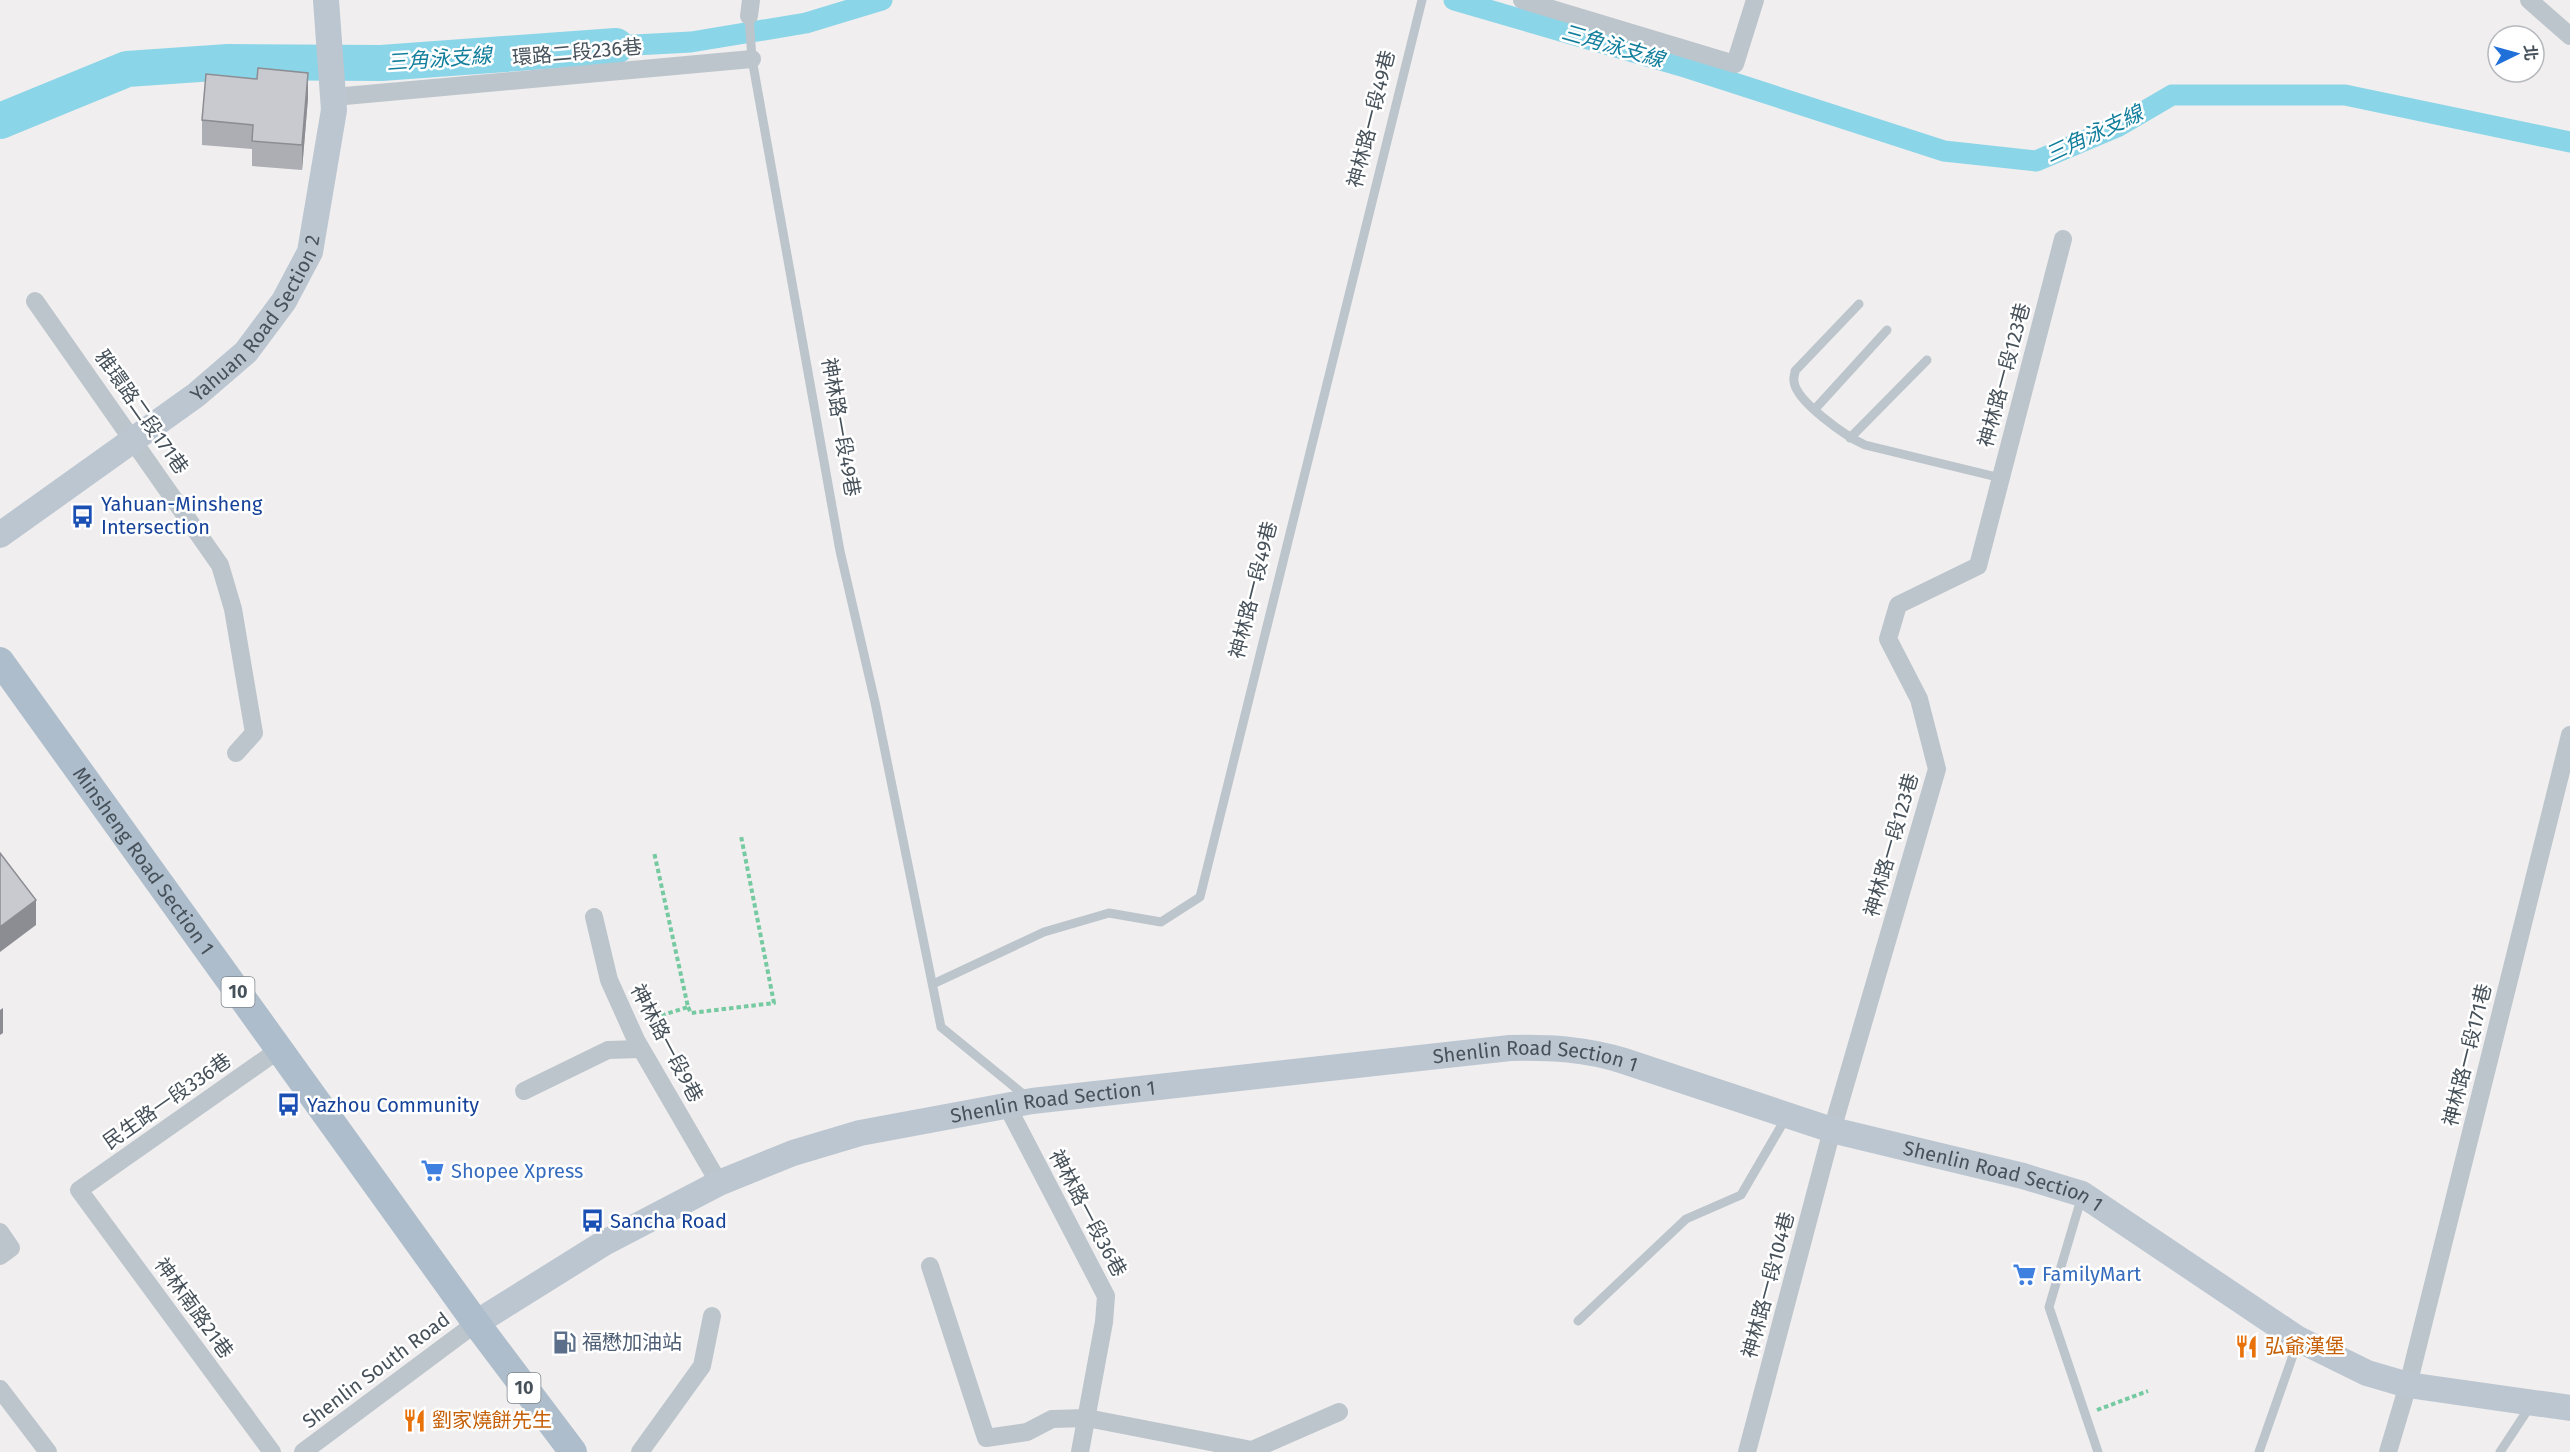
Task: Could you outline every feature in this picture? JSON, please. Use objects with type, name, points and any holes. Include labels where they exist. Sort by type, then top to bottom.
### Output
[{"type":"main road","name":"Minsheng Road Section 1","points":[[0,661],[476,1323]]},
{"type":"main road","name":"10","points":[[476,1323],[573,1452]]},
{"type":"street","name":"Yahuan Road Section 2","points":[[0,535],[196,395],[246,352],[284,301],[310,252],[334,111],[326,0]]},
{"type":"street","points":[[1522,0],[1735,64],[1755,0]]},
{"type":"street","points":[[2529,0],[2570,36]]},
{"type":"street","name":"環路二段236巷","points":[[334,92],[752,56]]},
{"type":"street","name":"神林路一段123巷","points":[[1832,1130],[1937,769],[1919,699],[1888,639],[1898,605],[1978,566],[2063,239]]},
{"type":"street","name":"雅環路二段171巷","points":[[36,301],[220,565],[233,609],[254,733],[236,753]]},
{"type":"street","name":"神林路一段171巷","points":[[2388,1452],[2408,1385],[2570,735]]},
{"type":"street","name":"神林路一段9巷","points":[[594,917],[609,980],[629,1026],[718,1183]]},
{"type":"street","name":"Shenlin Road Section 1","points":[[476,1323],[604,1243],[718,1183],[793,1153],[860,1133],[1032,1101],[1510,1048],[1560,1047],[1596,1052],[1832,1130],[2023,1176],[2082,1194],[2298,1339],[2367,1373],[2408,1385],[2570,1408]]},
{"type":"street","name":"民生路一段336巷","points":[[80,1190],[280,1049]]},
{"type":"street","points":[[524,1091],[608,1050],[640,1049]]},
{"type":"street","name":"神林路一段36巷","points":[[1007,1106],[1106,1296],[1104,1323],[1080,1452]]},
{"type":"street","name":"神林路一段104巷","points":[[1747,1452],[1832,1130]]},
{"type":"street","name":"神林南路21巷","points":[[80,1190],[272,1452]]},
{"type":"street","points":[[0,1232],[6,1252]]},
{"type":"street","points":[[930,1266],[986,1438],[1027,1432],[1052,1419],[1087,1418],[1252,1450],[1339,1412]]},
{"type":"street","points":[[640,1452],[702,1366],[712,1316]]},
{"type":"street","name":"Shenlin South Road","points":[[303,1452],[476,1323]]},
{"type":"street","points":[[2,1395],[48,1452]]},
{"type":"lane","name":"神林路一段49巷","points":[[933,984],[1044,932],[1109,913],[1161,922],[1200,897],[1422,0]]},
{"type":"lane","name":"神林路一段49巷","points":[[750,8],[752,56],[840,551],[875,702],[941,1027],[1032,1101]]},
{"type":"lane","points":[[1859,304],[1795,371],[1793,382],[1799,393],[1850,438],[1865,445],[2001,478]]},
{"type":"lane","points":[[1815,409],[1887,330]]},
{"type":"lane","points":[[1850,438],[1927,360]]},
{"type":"lane","points":[[1578,1321],[1686,1219],[1741,1195],[1788,1115]]},
{"type":"lane","points":[[2082,1194],[2049,1307],[2098,1452]]},
{"type":"lane","points":[[2259,1452],[2298,1339]]},
{"type":"lane","points":[[2500,1452],[2533,1403]]},
{"type":"path","points":[[654,852],[691,1013],[774,1004],[741,836]]},
{"type":"path","points":[[629,1026],[688,1007]]},
{"type":"path","points":[[2085,1414],[2148,1390]]},
{"type":"building","points":[[258,68],[308,73],[302,145],[252,141],[253,125],[202,120],[206,74],[257,79]]},
{"type":"building","points":[[0,853],[36,900],[0,927]]},
{"type":"waterway","name":"三角泳支線","points":[[616,46],[691,42],[806,23],[882,0]]},
{"type":"waterway","name":"三角泳支線","points":[[1454,0],[1688,68],[1944,151],[2036,161],[2119,126],[2172,95],[2345,95],[2570,142]]},
{"type":"waterway","name":"三角泳支線","points":[[0,121],[127,69],[228,62],[381,63],[616,46]]},
{"type":"place","name":"Yahuan-Minsheng Intersection","points":[[83,516]]},
{"type":"place","name":"Yazhou Community","points":[[289,1105]]},
{"type":"place","name":"Shopee Xpress","points":[[433,1171]]},
{"type":"place","name":"Sancha Road","points":[[592,1221]]},
{"type":"place","name":"FamilyMart","points":[[2024,1274]]},
{"type":"place","name":"福懋加油站","points":[[564,1342]]},
{"type":"place","name":"弘爺漢堡","points":[[2247,1346]]},
{"type":"place","name":"劉家燒餅先生","points":[[414,1420]]}]
